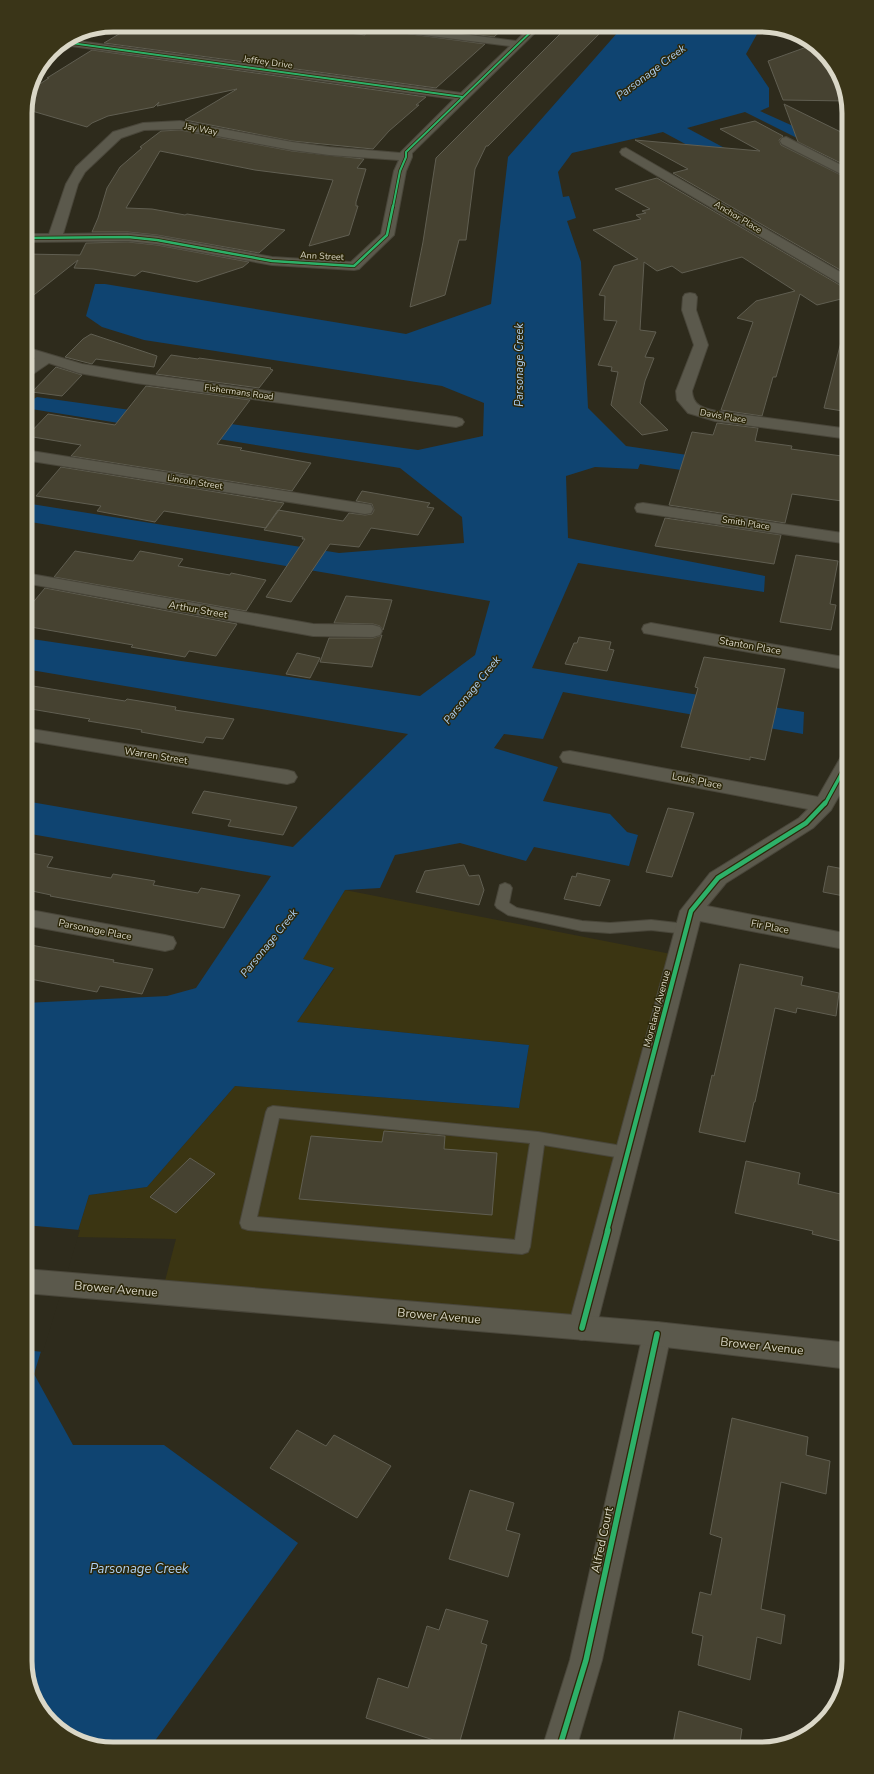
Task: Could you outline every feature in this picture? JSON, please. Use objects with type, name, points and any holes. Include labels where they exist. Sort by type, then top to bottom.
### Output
[{"type":"street","points":[[423,32],[518,44]]},
{"type":"street","name":"Ann Street","points":[[32,238],[128,237],[157,240],[272,261],[354,266],[387,235],[400,171],[406,157],[406,152],[531,32]]},
{"type":"street","name":"Jeffrey Drive","points":[[72,43],[463,97]]},
{"type":"street","name":"Jay Way","points":[[55,237],[72,184],[80,170],[117,135],[143,127],[180,125],[292,146],[329,151],[406,157]]},
{"type":"street","points":[[786,141],[842,170]]},
{"type":"street","name":"Anchor Place","points":[[626,152],[842,279]]},
{"type":"street","name":"Davis Place","points":[[690,297],[689,310],[701,345],[684,391],[685,400],[694,410],[715,416],[842,433]]},
{"type":"street","name":"Fishermans Road","points":[[32,353],[79,368],[136,378],[456,422]]},
{"type":"street","points":[[32,368],[47,357]]},
{"type":"street","name":"Lincoln Street","points":[[32,456],[365,509]]},
{"type":"street","name":"Smith Place","points":[[643,508],[842,538]]},
{"type":"street","name":"Arthur Street","points":[[32,579],[313,630],[373,631]]},
{"type":"street","name":"Stanton Place","points":[[651,629],[842,663]]},
{"type":"street","name":"Warren Street","points":[[32,735],[287,777]]},
{"type":"street","name":"Louis Place","points":[[570,757],[824,805]]},
{"type":"street","name":"Moreland Avenue","points":[[582,1328],[688,920],[718,878],[806,823],[824,805],[842,773]]},
{"type":"street","name":"Parsonage Place","points":[[32,918],[165,943]]},
{"type":"street","name":"Fir Place","points":[[688,920],[842,941]]},
{"type":"street","name":"Brower Avenue","points":[[32,1282],[657,1334],[842,1355]]},
{"type":"street","name":"Alfred Court","points":[[561,1742],[586,1660],[657,1334]]},
{"type":"lane","points":[[504,888],[502,905],[513,912],[582,926],[610,928],[688,920]]},
{"type":"lane","points":[[538,1138],[522,1247],[248,1223],[273,1112],[538,1138],[628,1152]]},
{"type":"shaded area","points":[[345,890],[671,954],[572,1337],[160,1300],[176,1239],[76,1237],[89,1195],[147,1187],[235,1086],[519,1108],[529,1045],[297,1022],[334,969],[302,959]]},
{"type":"water","name":"Parsonage Creek","points":[[618,32],[758,32],[746,54],[769,88],[769,107],[760,111],[822,139],[817,148],[745,112],[687,128],[842,210],[842,228],[663,132],[572,153],[558,172],[563,197],[569,196],[576,218],[567,221],[581,262],[588,408],[626,446],[811,473],[806,488],[640,464],[638,469],[595,467],[566,476],[568,538],[765,576],[764,592],[578,563],[532,668],[804,712],[803,734],[563,692],[543,739],[504,734],[494,748],[558,767],[543,801],[610,814],[627,832],[638,835],[629,866],[534,847],[526,861],[460,843],[395,855],[380,888],[345,890],[303,959],[334,968],[297,1022],[529,1045],[519,1108],[235,1086],[147,1187],[89,1195],[34,1374],[73,1445],[164,1445],[298,1543],[154,1742],[108,1742],[87,1738],[77,1734],[60,1722],[43,1702],[35,1682],[32,1661],[32,1003],[167,996],[196,988],[271,876],[32,834],[32,802],[293,847],[408,734],[32,670],[32,639],[420,696],[475,655],[490,601],[32,522],[32,504],[339,553],[464,543],[462,517],[400,468],[32,409],[32,400],[37,397],[418,450],[483,436],[484,403],[442,386],[144,340],[102,327],[86,316],[95,284],[105,284],[406,334],[491,304],[508,157]]},
{"type":"pier","points":[[32,1226],[80,1230],[43,1352],[32,1351]]},
{"type":"building","points":[[122,32],[341,32],[365,35],[365,32],[396,32],[485,44],[436,88],[104,43]]},
{"type":"building","points":[[457,32],[499,32],[494,37]]},
{"type":"building","points":[[562,32],[601,32],[488,146],[486,146],[475,169],[466,240],[459,240],[445,295],[410,307],[423,242],[436,158]]},
{"type":"building","points":[[807,47],[818,56],[831,72],[838,87],[841,101],[783,100],[768,61]]},
{"type":"building","points":[[92,50],[426,97],[389,131],[373,149],[292,141],[185,120],[237,89],[157,106],[159,102],[154,107],[108,116],[92,123],[87,127],[32,111],[37,86],[49,78],[47,78]]},
{"type":"building","points":[[784,104],[842,133],[842,164],[798,142]]},
{"type":"building","points":[[755,121],[783,136],[779,140],[781,145],[842,176],[842,271],[673,173],[688,169],[635,140],[760,151],[720,129]]},
{"type":"building","points":[[180,130],[292,151],[364,159],[357,168],[366,169],[356,202],[356,206],[358,206],[349,235],[309,246],[333,180],[255,170],[160,151],[126,208],[152,209],[285,230],[259,253],[157,235],[128,232],[92,232],[107,188],[120,167],[142,148],[140,147],[161,131]]},
{"type":"building","points":[[657,178],[842,286],[842,299],[817,305],[800,294],[776,377],[773,377],[762,416],[721,410],[753,322],[737,318],[756,301],[795,291],[742,257],[682,273],[672,266],[657,271],[644,262],[640,330],[656,332],[645,357],[654,358],[645,381],[640,403],[668,430],[642,435],[611,405],[618,372],[611,371],[612,367],[598,365],[617,321],[604,320],[605,296],[599,295],[614,266],[638,259],[593,230],[641,219],[636,215],[646,213],[642,211],[650,209],[615,189]]},
{"type":"building","points":[[128,242],[157,245],[249,262],[243,267],[197,282],[142,271],[135,276],[93,269],[74,268],[78,260],[32,296],[32,254],[80,255],[86,243]]},
{"type":"building","points":[[91,334],[157,356],[154,367],[96,359],[92,364],[65,357],[83,339]]},
{"type":"building","points":[[841,342],[842,342],[842,411],[824,408]]},
{"type":"building","points":[[171,355],[271,368],[270,369],[273,370],[259,388],[156,374]]},
{"type":"building","points":[[56,367],[82,375],[62,396],[32,392]]},
{"type":"building","points":[[146,386],[250,400],[217,444],[242,448],[240,450],[311,463],[292,491],[71,456],[81,445],[32,437],[32,431],[48,414],[115,425]]},
{"type":"building","points":[[717,423],[758,428],[755,441],[792,446],[791,449],[842,456],[842,501],[792,494],[785,523],[669,505],[692,432],[713,435]]},
{"type":"building","points":[[61,467],[284,503],[266,528],[164,511],[155,522],[97,511],[101,506],[36,496]]},
{"type":"building","points":[[362,491],[430,503],[427,507],[434,508],[418,535],[371,528],[359,547],[330,544],[291,602],[266,597],[305,539],[302,539],[303,537],[264,530],[278,510],[343,521],[349,513],[365,515],[372,514],[374,510],[372,504],[356,501]]},
{"type":"building","points":[[665,518],[781,535],[774,564],[655,546]]},
{"type":"building","points":[[75,551],[133,561],[140,551],[183,559],[178,566],[230,575],[231,573],[266,580],[246,611],[54,577]]},
{"type":"building","points":[[796,555],[838,561],[830,604],[836,605],[831,630],[780,622]]},
{"type":"building","points":[[45,588],[237,624],[216,656],[189,651],[185,657],[131,647],[133,645],[32,627],[32,604]]},
{"type":"building","points":[[346,596],[392,600],[383,630],[380,626],[373,624],[334,623]]},
{"type":"building","points":[[382,635],[372,667],[320,662],[329,638],[373,638]]},
{"type":"building","points":[[579,637],[611,642],[609,649],[614,650],[607,671],[565,664],[574,643],[577,643]]},
{"type":"building","points":[[297,653],[320,658],[310,678],[286,674]]},
{"type":"building","points":[[704,657],[785,669],[765,760],[750,757],[750,760],[681,747],[698,688],[695,687]]},
{"type":"building","points":[[33,686],[125,701],[127,699],[176,707],[175,710],[234,719],[223,739],[206,737],[203,743],[141,732],[142,730],[88,721],[90,719],[32,709]]},
{"type":"building","points":[[204,791],[297,807],[283,835],[228,826],[231,820],[192,813]]},
{"type":"building","points":[[668,808],[694,813],[672,877],[646,872]]},
{"type":"building","points":[[32,853],[53,857],[47,867],[111,878],[113,874],[155,881],[153,885],[198,893],[201,888],[240,895],[224,928],[50,896],[51,895],[32,891]]},
{"type":"building","points":[[464,865],[469,876],[479,875],[484,890],[479,905],[416,892],[425,871]]},
{"type":"building","points":[[828,866],[842,869],[842,896],[823,892]]},
{"type":"building","points":[[577,873],[610,880],[600,906],[564,899],[572,876],[576,877]]},
{"type":"building","points":[[32,945],[114,960],[113,962],[153,969],[142,994],[100,986],[97,992],[32,979]]},
{"type":"building","points":[[740,964],[803,977],[801,985],[839,993],[836,1016],[797,1008],[796,1013],[775,1008],[745,1142],[699,1132],[712,1075],[714,1076]]},
{"type":"building","points":[[384,1131],[445,1136],[444,1149],[497,1153],[492,1215],[299,1199],[311,1136],[382,1142]]},
{"type":"building","points":[[190,1158],[215,1174],[176,1213],[150,1197]]},
{"type":"building","points":[[746,1161],[800,1173],[798,1184],[842,1194],[842,1241],[812,1234],[813,1231],[735,1213]]},
{"type":"building","points":[[732,1418],[808,1437],[806,1455],[830,1461],[826,1494],[781,1482],[761,1609],[785,1615],[781,1644],[757,1637],[750,1680],[698,1665],[703,1636],[692,1633],[700,1592],[711,1595],[722,1538],[710,1534]]},
{"type":"building","points":[[297,1430],[326,1446],[334,1435],[391,1466],[357,1518],[270,1468]]},
{"type":"building","points":[[470,1490],[514,1503],[506,1530],[520,1534],[508,1577],[449,1559]]},
{"type":"building","points":[[446,1609],[488,1621],[481,1643],[487,1645],[460,1742],[440,1742],[366,1718],[378,1678],[408,1688],[427,1626],[439,1630]]},
{"type":"building","points":[[679,1711],[742,1729],[740,1742],[673,1742]]},
{"type":"cycle path","points":[[32,238],[128,237],[157,240],[272,261],[354,266],[387,235],[400,171],[406,157],[406,152],[531,32]]},
{"type":"cycle path","points":[[72,43],[463,97]]},
{"type":"cycle path","points":[[582,1328],[691,911],[718,878],[806,823],[824,805],[842,773]]},
{"type":"cycle path","points":[[561,1742],[586,1660],[657,1334]]}]
